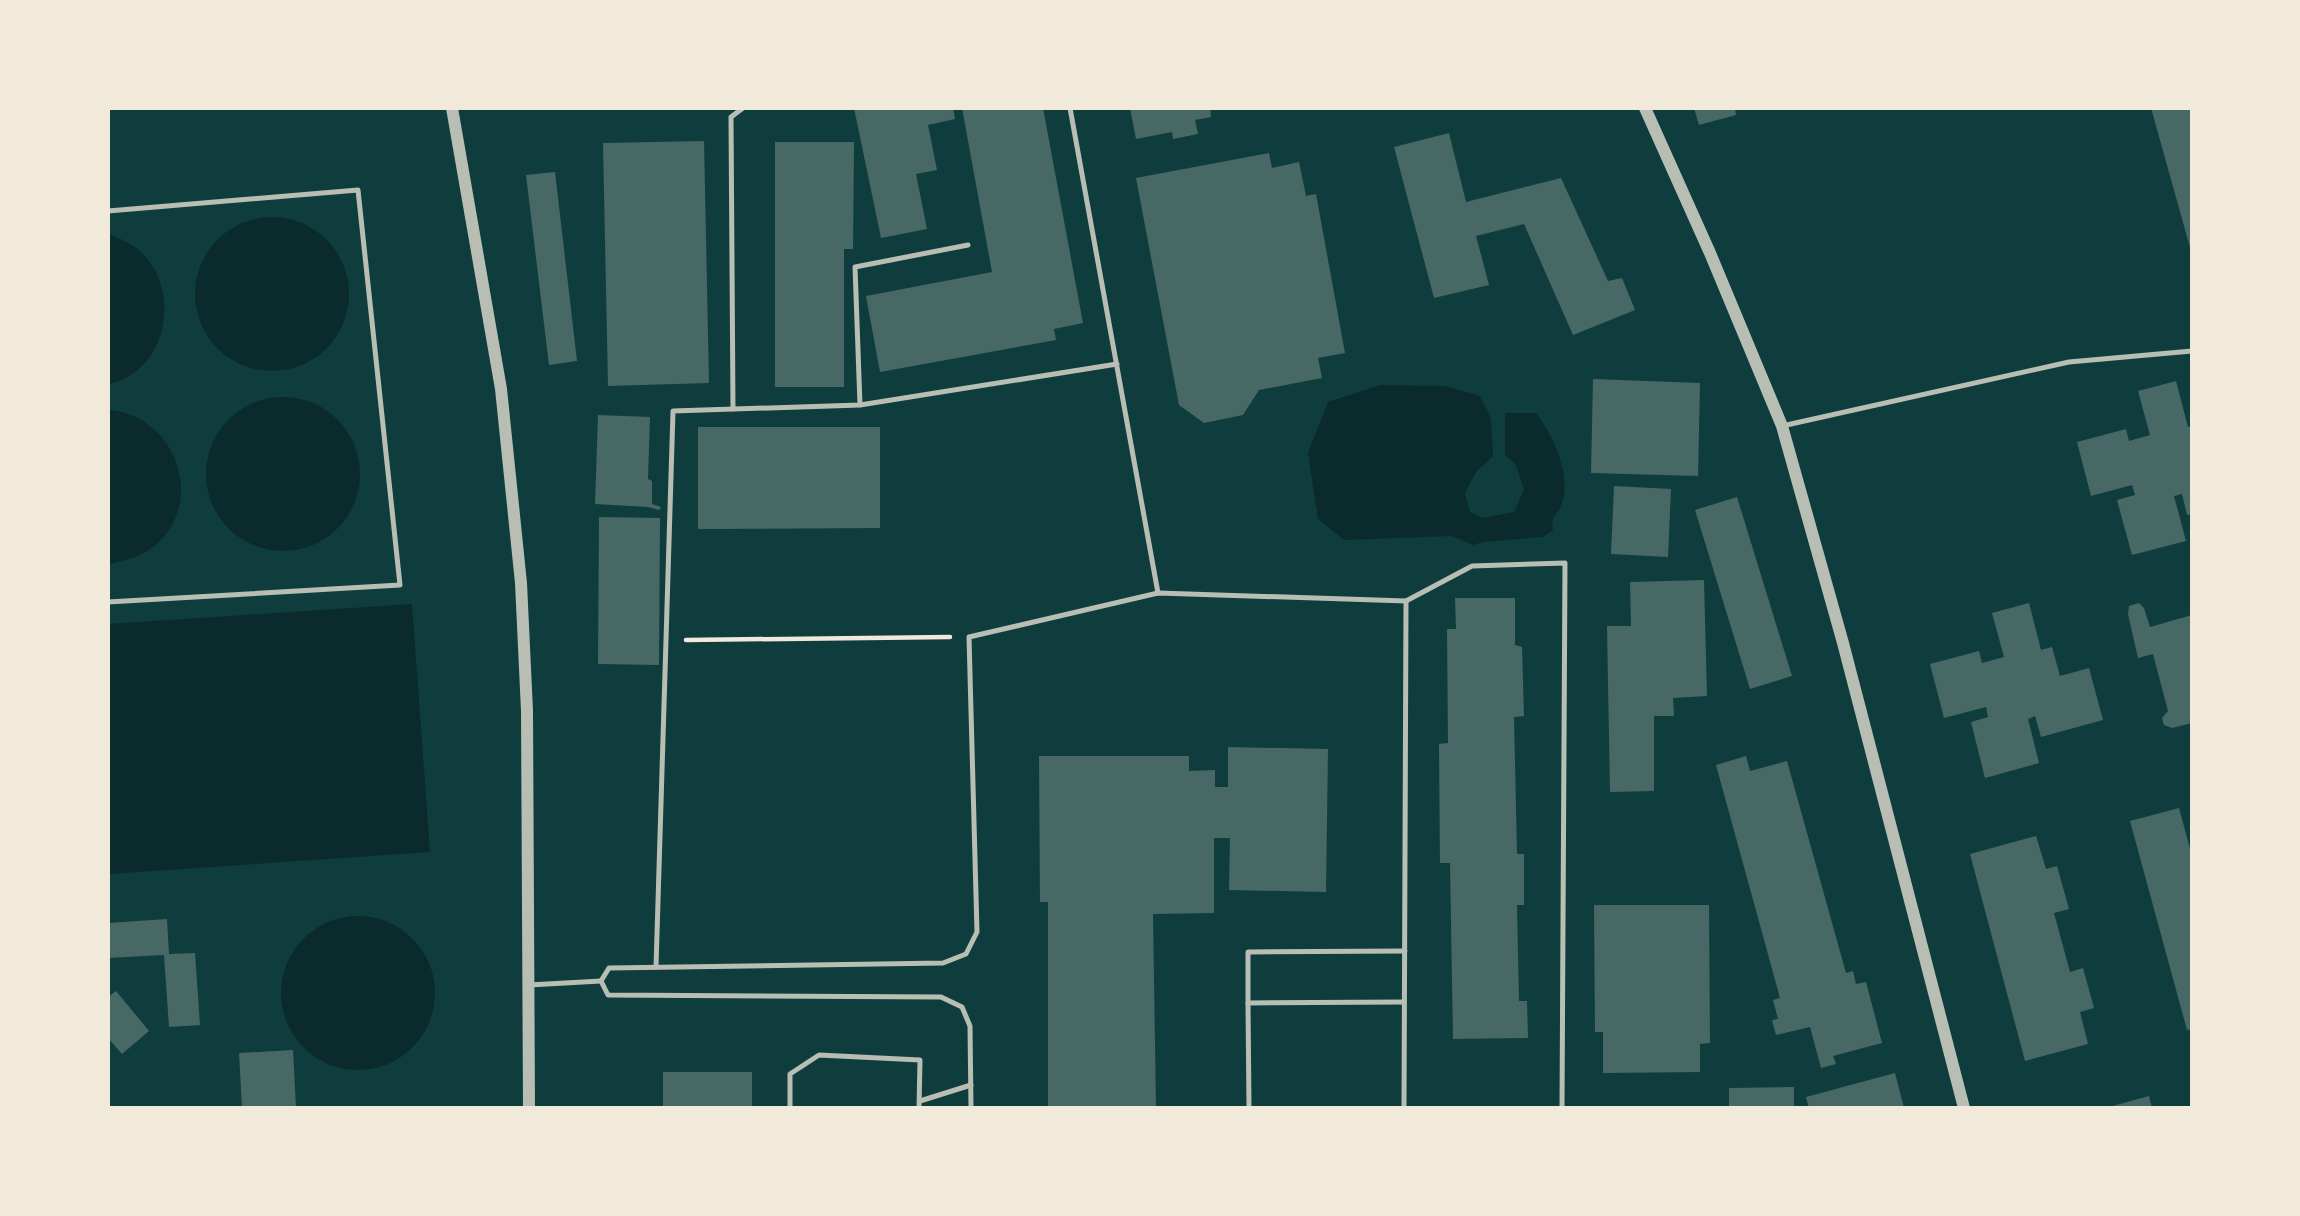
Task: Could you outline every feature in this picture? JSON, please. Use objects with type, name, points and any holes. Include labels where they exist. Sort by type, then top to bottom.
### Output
[{"type":"street","points":[[452,108],[501,389],[517,531],[527,711],[529,1108]]},
{"type":"street","points":[[1645,108],[1710,253],[1782,426],[1843,643],[1965,1108]]},
{"type":"lane","points":[[733,410],[731,117],[743,108]]},
{"type":"lane","points":[[1070,108],[1158,593]]},
{"type":"lane","points":[[108,211],[358,190],[400,585],[108,602]]},
{"type":"lane","points":[[860,405],[855,267],[968,245]]},
{"type":"lane","points":[[1782,426],[2070,362],[2192,351]]},
{"type":"lane","points":[[656,967],[673,411],[860,405],[1117,364]]},
{"type":"lane","points":[[601,981],[609,968],[943,962],[966,954],[977,932],[968,637],[1158,593],[1406,601],[1472,566],[1565,563],[1562,1108]]},
{"type":"lane","points":[[1404,1108],[1406,601]]},
{"type":"lane","points":[[1249,1108],[1248,952],[1405,951]]},
{"type":"lane","points":[[529,985],[601,981]]},
{"type":"lane","points":[[601,981],[608,995],[941,997],[962,1007],[970,1026],[971,1108]]},
{"type":"lane","points":[[1248,1003],[1404,1002]]},
{"type":"lane","points":[[790,1108],[790,1074],[819,1055],[920,1060],[920,1105],[971,1085]]},
{"type":"path","points":[[666,640],[968,637]]},
{"type":"water","points":[[272,217],[302,223],[327,239],[343,264],[349,294],[343,324],[327,349],[302,365],[272,371],[242,365],[217,349],[201,324],[195,294],[201,264],[217,239],[242,223]]},
{"type":"water","points":[[109,234],[126,241],[149,261],[163,296],[164,315],[161,334],[154,351],[142,366],[127,377],[109,384]]},
{"type":"water","points":[[1380,385],[1446,386],[1480,396],[1491,419],[1493,456],[1476,472],[1465,493],[1470,512],[1483,518],[1514,512],[1524,490],[1516,465],[1505,455],[1505,413],[1536,413],[1555,444],[1565,482],[1561,506],[1553,519],[1553,530],[1543,537],[1473,545],[1452,536],[1344,540],[1318,519],[1308,453],[1328,402]]},
{"type":"water","points":[[283,397],[313,403],[338,419],[354,444],[360,474],[354,504],[338,529],[313,545],[283,551],[253,545],[228,529],[212,504],[206,474],[212,444],[228,419],[253,403]]},
{"type":"water","points":[[109,410],[134,416],[154,429],[168,446],[178,467],[181,490],[178,512],[167,533],[144,553],[109,564]]},
{"type":"water","points":[[412,604],[430,852],[109,874],[109,624]]},
{"type":"water","points":[[358,916],[388,922],[413,938],[429,963],[435,993],[429,1023],[413,1048],[388,1064],[358,1070],[328,1064],[303,1048],[287,1023],[281,993],[287,963],[303,938],[328,922]]},
{"type":"building","points":[[854,108],[953,108],[955,119],[928,125],[937,170],[916,174],[927,229],[881,238]]},
{"type":"building","points":[[962,108],[1043,108],[1083,323],[1054,329],[1056,340],[880,372],[866,296],[992,272]]},
{"type":"building","points":[[1130,108],[1210,108],[1211,117],[1195,120],[1198,134],[1173,139],[1172,132],[1136,139]]},
{"type":"building","points":[[1694,108],[1735,108],[1736,115],[1699,125]]},
{"type":"building","points":[[2151,108],[2192,108],[2192,251],[2191,251]]},
{"type":"building","points":[[1449,133],[1466,202],[1561,178],[1608,281],[1622,278],[1635,310],[1573,335],[1524,224],[1476,236],[1489,285],[1434,298],[1394,147]]},
{"type":"building","points":[[704,141],[709,383],[608,386],[603,143]]},
{"type":"building","points":[[775,142],[854,142],[853,249],[844,249],[844,387],[775,387]]},
{"type":"building","points":[[1269,153],[1272,168],[1299,162],[1306,196],[1316,194],[1345,353],[1318,358],[1322,378],[1259,390],[1243,415],[1204,423],[1179,405],[1136,178]]},
{"type":"building","points":[[555,172],[577,361],[549,365],[526,175]]},
{"type":"building","points":[[1593,379],[1700,383],[1698,476],[1591,473]]},
{"type":"building","points":[[2176,381],[2188,427],[2192,426],[2192,514],[2187,515],[2182,494],[2174,496],[2186,541],[2132,555],[2117,500],[2135,495],[2132,485],[2091,496],[2077,442],[2126,429],[2129,441],[2150,435],[2138,391]]},
{"type":"building","points":[[598,415],[650,417],[648,479],[652,481],[652,504],[661,507],[659,510],[595,504]]},
{"type":"building","points":[[698,427],[880,427],[880,528],[698,529]]},
{"type":"building","points":[[1614,486],[1671,489],[1668,557],[1611,554]]},
{"type":"building","points":[[1737,497],[1792,676],[1750,689],[1695,510]]},
{"type":"building","points":[[599,517],[660,518],[659,665],[598,664]]},
{"type":"building","points":[[1704,580],[1707,696],[1673,698],[1674,716],[1654,716],[1654,791],[1610,792],[1607,626],[1631,626],[1630,582]]},
{"type":"building","points":[[1455,598],[1515,598],[1515,645],[1522,647],[1524,716],[1514,717],[1517,854],[1524,854],[1524,905],[1517,905],[1519,1001],[1527,1001],[1528,1038],[1453,1039],[1450,863],[1440,863],[1439,744],[1448,743],[1447,629],[1456,629]]},
{"type":"building","points":[[2029,603],[2041,650],[2052,647],[2060,676],[2089,668],[2103,720],[2041,737],[2035,716],[2028,719],[2039,763],[1985,778],[1971,722],[1988,717],[1986,707],[1944,718],[1930,664],[1979,651],[1982,663],[2004,657],[1992,613]]},
{"type":"building","points":[[2139,603],[2144,608],[2150,627],[2192,615],[2192,723],[2172,728],[2164,725],[2162,718],[2168,711],[2153,654],[2138,658],[2128,614],[2129,606]]},
{"type":"building","points":[[1228,747],[1328,749],[1326,892],[1229,890],[1230,838],[1214,838],[1214,913],[1153,914],[1156,1108],[1048,1108],[1048,902],[1040,902],[1039,756],[1189,756],[1189,771],[1215,770],[1215,787],[1228,787]]},
{"type":"building","points":[[1746,756],[1750,771],[1787,761],[1846,973],[1853,971],[1856,984],[1866,982],[1882,1043],[1833,1056],[1836,1064],[1821,1068],[1810,1027],[1776,1035],[1772,1020],[1778,1019],[1773,1000],[1780,998],[1716,765]]},
{"type":"building","points":[[2179,808],[2192,856],[2192,1029],[2187,1030],[2130,821]]},
{"type":"building","points":[[2036,836],[2046,869],[2057,866],[2069,909],[2054,913],[2070,972],[2083,968],[2094,1008],[2080,1012],[2088,1044],[2025,1061],[1970,854]]},
{"type":"building","points":[[1594,905],[1709,905],[1710,1043],[1700,1044],[1700,1072],[1603,1073],[1603,1032],[1595,1032]]},
{"type":"building","points":[[167,919],[169,954],[195,953],[200,1025],[169,1027],[164,955],[108,958],[108,923]]},
{"type":"building","points":[[116,991],[149,1031],[122,1054],[108,1038],[108,997]]},
{"type":"building","points":[[293,1050],[296,1108],[242,1108],[239,1053]]},
{"type":"building","points":[[663,1072],[752,1072],[752,1108],[663,1108]]},
{"type":"building","points":[[1895,1073],[1904,1108],[1809,1108],[1806,1097]]},
{"type":"building","points":[[1794,1087],[1794,1108],[1729,1108],[1729,1088]]},
{"type":"building","points":[[2149,1096],[2152,1108],[2109,1108],[2109,1107]]}]
